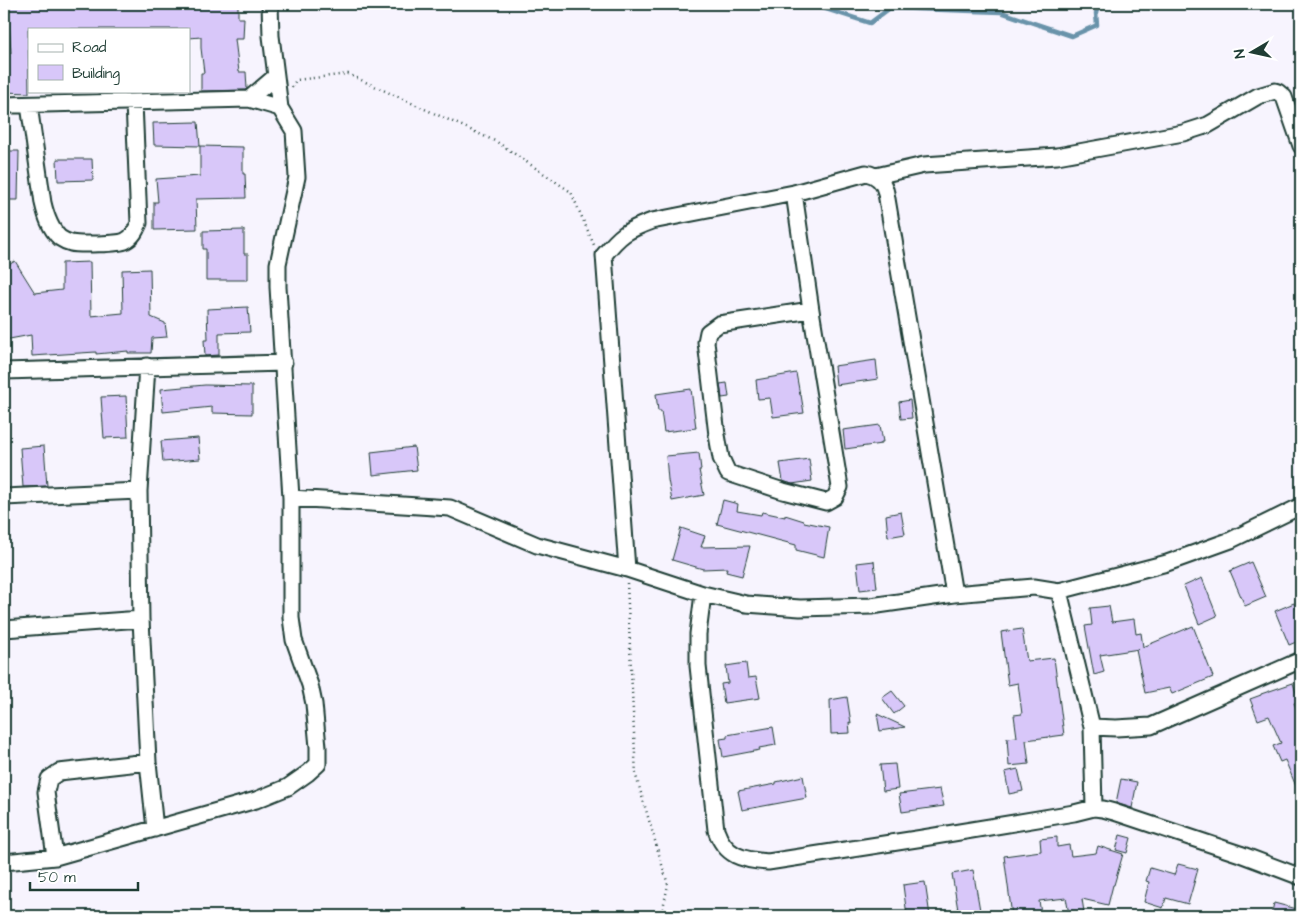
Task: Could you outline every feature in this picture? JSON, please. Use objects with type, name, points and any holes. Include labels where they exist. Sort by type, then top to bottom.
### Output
[{"type":"street","points":[[4,862],[55,857],[256,800],[288,787],[318,764],[314,704],[310,685],[294,640],[290,618],[291,498],[278,264],[297,177],[294,131],[280,108],[271,36],[270,4]]},
{"type":"street","points":[[249,99],[276,76]]},
{"type":"street","points":[[876,176],[924,165],[1057,156],[1183,133],[1208,125],[1258,96],[1275,91],[1284,97],[1301,146]]},
{"type":"street","points":[[4,105],[249,99],[280,108]]},
{"type":"street","points":[[29,105],[43,203],[46,216],[52,227],[60,238],[72,244],[118,243],[126,241],[132,236],[140,223],[134,102]]},
{"type":"street","points":[[627,570],[604,255],[615,241],[631,229],[652,221],[794,193],[866,173],[876,176],[882,182],[886,193],[954,594]]},
{"type":"street","points":[[794,193],[840,487],[835,497],[826,502],[783,491],[728,473],[721,458],[717,435],[706,342],[708,332],[719,324],[811,310]]},
{"type":"street","points":[[4,371],[284,363]]},
{"type":"street","points":[[146,366],[139,491],[141,619],[148,762],[155,829]]},
{"type":"street","points":[[4,497],[139,491]]},
{"type":"street","points":[[291,498],[450,508],[537,545],[627,570],[703,594],[746,604],[800,608],[871,606],[954,594],[1034,587],[1059,591],[1167,563],[1231,540],[1301,506]]},
{"type":"street","points":[[1059,591],[1092,727],[1094,808]]},
{"type":"street","points":[[703,594],[698,634],[698,666],[716,830],[724,848],[733,854],[754,861],[768,862],[933,837],[1094,808],[1114,812],[1240,854],[1301,877]]},
{"type":"street","points":[[4,629],[141,619]]},
{"type":"street","points":[[1092,727],[1151,726],[1301,660]]},
{"type":"street","points":[[55,857],[46,792],[49,779],[59,772],[148,762]]},
{"type":"path","points":[[280,108],[296,80],[348,74],[497,142],[572,192],[594,245],[604,255]]},
{"type":"path","points":[[627,570],[636,776],[668,885],[663,908],[664,916]]},
{"type":"building","points":[[8,4],[238,4],[238,18],[244,18],[243,39],[235,39],[239,72],[246,72],[247,89],[201,91],[201,73],[204,73],[201,37],[190,38],[190,28],[28,28],[29,93],[4,92],[5,53],[11,53]]},
{"type":"building","points":[[198,122],[200,146],[154,145],[153,123]]},
{"type":"building","points":[[200,146],[243,147],[243,174],[245,174],[246,198],[196,199],[197,229],[154,230],[154,202],[158,202],[156,179],[200,176]]},
{"type":"building","points":[[4,151],[19,151],[18,200],[4,200]]},
{"type":"building","points":[[57,159],[92,159],[93,180],[58,181]]},
{"type":"building","points":[[244,230],[244,254],[248,254],[248,280],[206,280],[206,249],[203,249],[203,231]]},
{"type":"building","points":[[15,261],[35,293],[62,290],[62,263],[90,262],[91,316],[123,313],[122,270],[150,269],[151,317],[165,323],[167,337],[152,338],[151,353],[128,353],[128,351],[32,356],[31,335],[4,340],[4,268]]},
{"type":"building","points":[[248,307],[250,332],[219,333],[219,355],[205,356],[204,340],[208,340],[207,309]]},
{"type":"building","points":[[876,360],[878,379],[836,385],[834,366]]},
{"type":"building","points":[[796,373],[804,413],[773,417],[770,398],[758,399],[756,380]]},
{"type":"building","points":[[727,383],[729,397],[722,398],[720,384]]},
{"type":"building","points":[[205,385],[252,386],[252,414],[212,413],[212,407],[163,412],[161,389]]},
{"type":"building","points":[[691,389],[696,428],[664,432],[661,411],[658,411],[656,394]]},
{"type":"building","points":[[126,396],[128,437],[104,438],[101,397]]},
{"type":"building","points":[[910,400],[912,418],[901,419],[899,402]]},
{"type":"building","points":[[880,425],[883,442],[881,444],[845,449],[843,430]]},
{"type":"building","points":[[198,438],[200,459],[163,462],[161,441]]},
{"type":"building","points":[[44,446],[47,486],[23,487],[20,448]]},
{"type":"building","points":[[414,447],[417,470],[373,475],[371,452]]},
{"type":"building","points":[[699,453],[701,470],[699,470],[704,495],[672,501],[666,456]]},
{"type":"building","points":[[809,459],[812,481],[792,484],[783,481],[780,463]]},
{"type":"building","points":[[723,500],[738,504],[737,511],[761,515],[762,512],[785,517],[785,515],[804,522],[829,527],[824,557],[796,550],[796,545],[717,524]]},
{"type":"building","points":[[901,512],[905,534],[888,537],[886,515]]},
{"type":"building","points":[[681,528],[705,536],[701,547],[750,546],[742,576],[726,572],[727,568],[703,569],[672,560]]},
{"type":"building","points":[[874,561],[877,588],[860,590],[857,563]]},
{"type":"building","points":[[1251,562],[1266,597],[1245,606],[1230,571]]},
{"type":"building","points":[[1202,578],[1217,616],[1199,624],[1184,586]]},
{"type":"building","points":[[1294,603],[1301,621],[1301,640],[1289,645],[1275,611]]},
{"type":"building","points":[[1109,606],[1112,622],[1134,619],[1136,634],[1141,633],[1143,647],[1193,626],[1213,677],[1172,694],[1169,688],[1145,693],[1136,650],[1139,649],[1100,655],[1104,672],[1094,675],[1085,626],[1092,625],[1090,608]]},
{"type":"building","points":[[1022,629],[1027,661],[1054,658],[1064,735],[1026,740],[1029,764],[1009,766],[1007,738],[1017,737],[1014,715],[1022,714],[1018,683],[1008,685],[1001,632]]},
{"type":"building","points":[[746,663],[748,678],[756,677],[760,698],[724,703],[721,684],[728,683],[726,666]]},
{"type":"building","points":[[1293,683],[1299,702],[1294,703],[1301,720],[1301,798],[1285,760],[1280,762],[1273,746],[1281,743],[1269,716],[1258,720],[1250,699]]},
{"type":"building","points":[[892,691],[904,706],[894,714],[882,698]]},
{"type":"building","points":[[847,697],[851,723],[849,722],[850,733],[831,734],[830,700]]},
{"type":"building","points":[[877,714],[905,727],[880,731]]},
{"type":"building","points":[[773,727],[776,745],[723,757],[720,739],[727,738],[727,735]]},
{"type":"building","points":[[895,764],[898,789],[883,791],[880,765]]},
{"type":"building","points":[[1018,769],[1023,791],[1009,794],[1005,772]]},
{"type":"building","points":[[803,776],[807,798],[742,810],[738,791],[776,784],[776,782]]},
{"type":"building","points":[[1121,779],[1137,782],[1132,808],[1116,803]]},
{"type":"building","points":[[940,789],[944,806],[902,812],[899,794]]},
{"type":"building","points":[[1120,835],[1131,838],[1127,853],[1116,850]]},
{"type":"building","points":[[1057,837],[1057,847],[1069,845],[1071,856],[1096,853],[1098,846],[1123,854],[1108,905],[1082,899],[1084,912],[1069,914],[1066,898],[1039,901],[1041,913],[1012,916],[1004,856],[1041,851],[1040,839]]},
{"type":"building","points":[[1178,864],[1198,869],[1188,904],[1166,898],[1163,908],[1144,902],[1149,882],[1146,881],[1150,868],[1174,875]]},
{"type":"building","points":[[973,870],[981,916],[959,916],[952,874]]},
{"type":"building","points":[[925,882],[930,916],[907,916],[903,885]]},
{"type":"building","points":[[1274,903],[1301,910],[1301,916],[1271,916]]},
{"type":"waterway","points":[[821,4],[823,8],[870,23],[890,8],[1001,12],[1072,36],[1097,25],[1096,13],[1099,4]]}]
